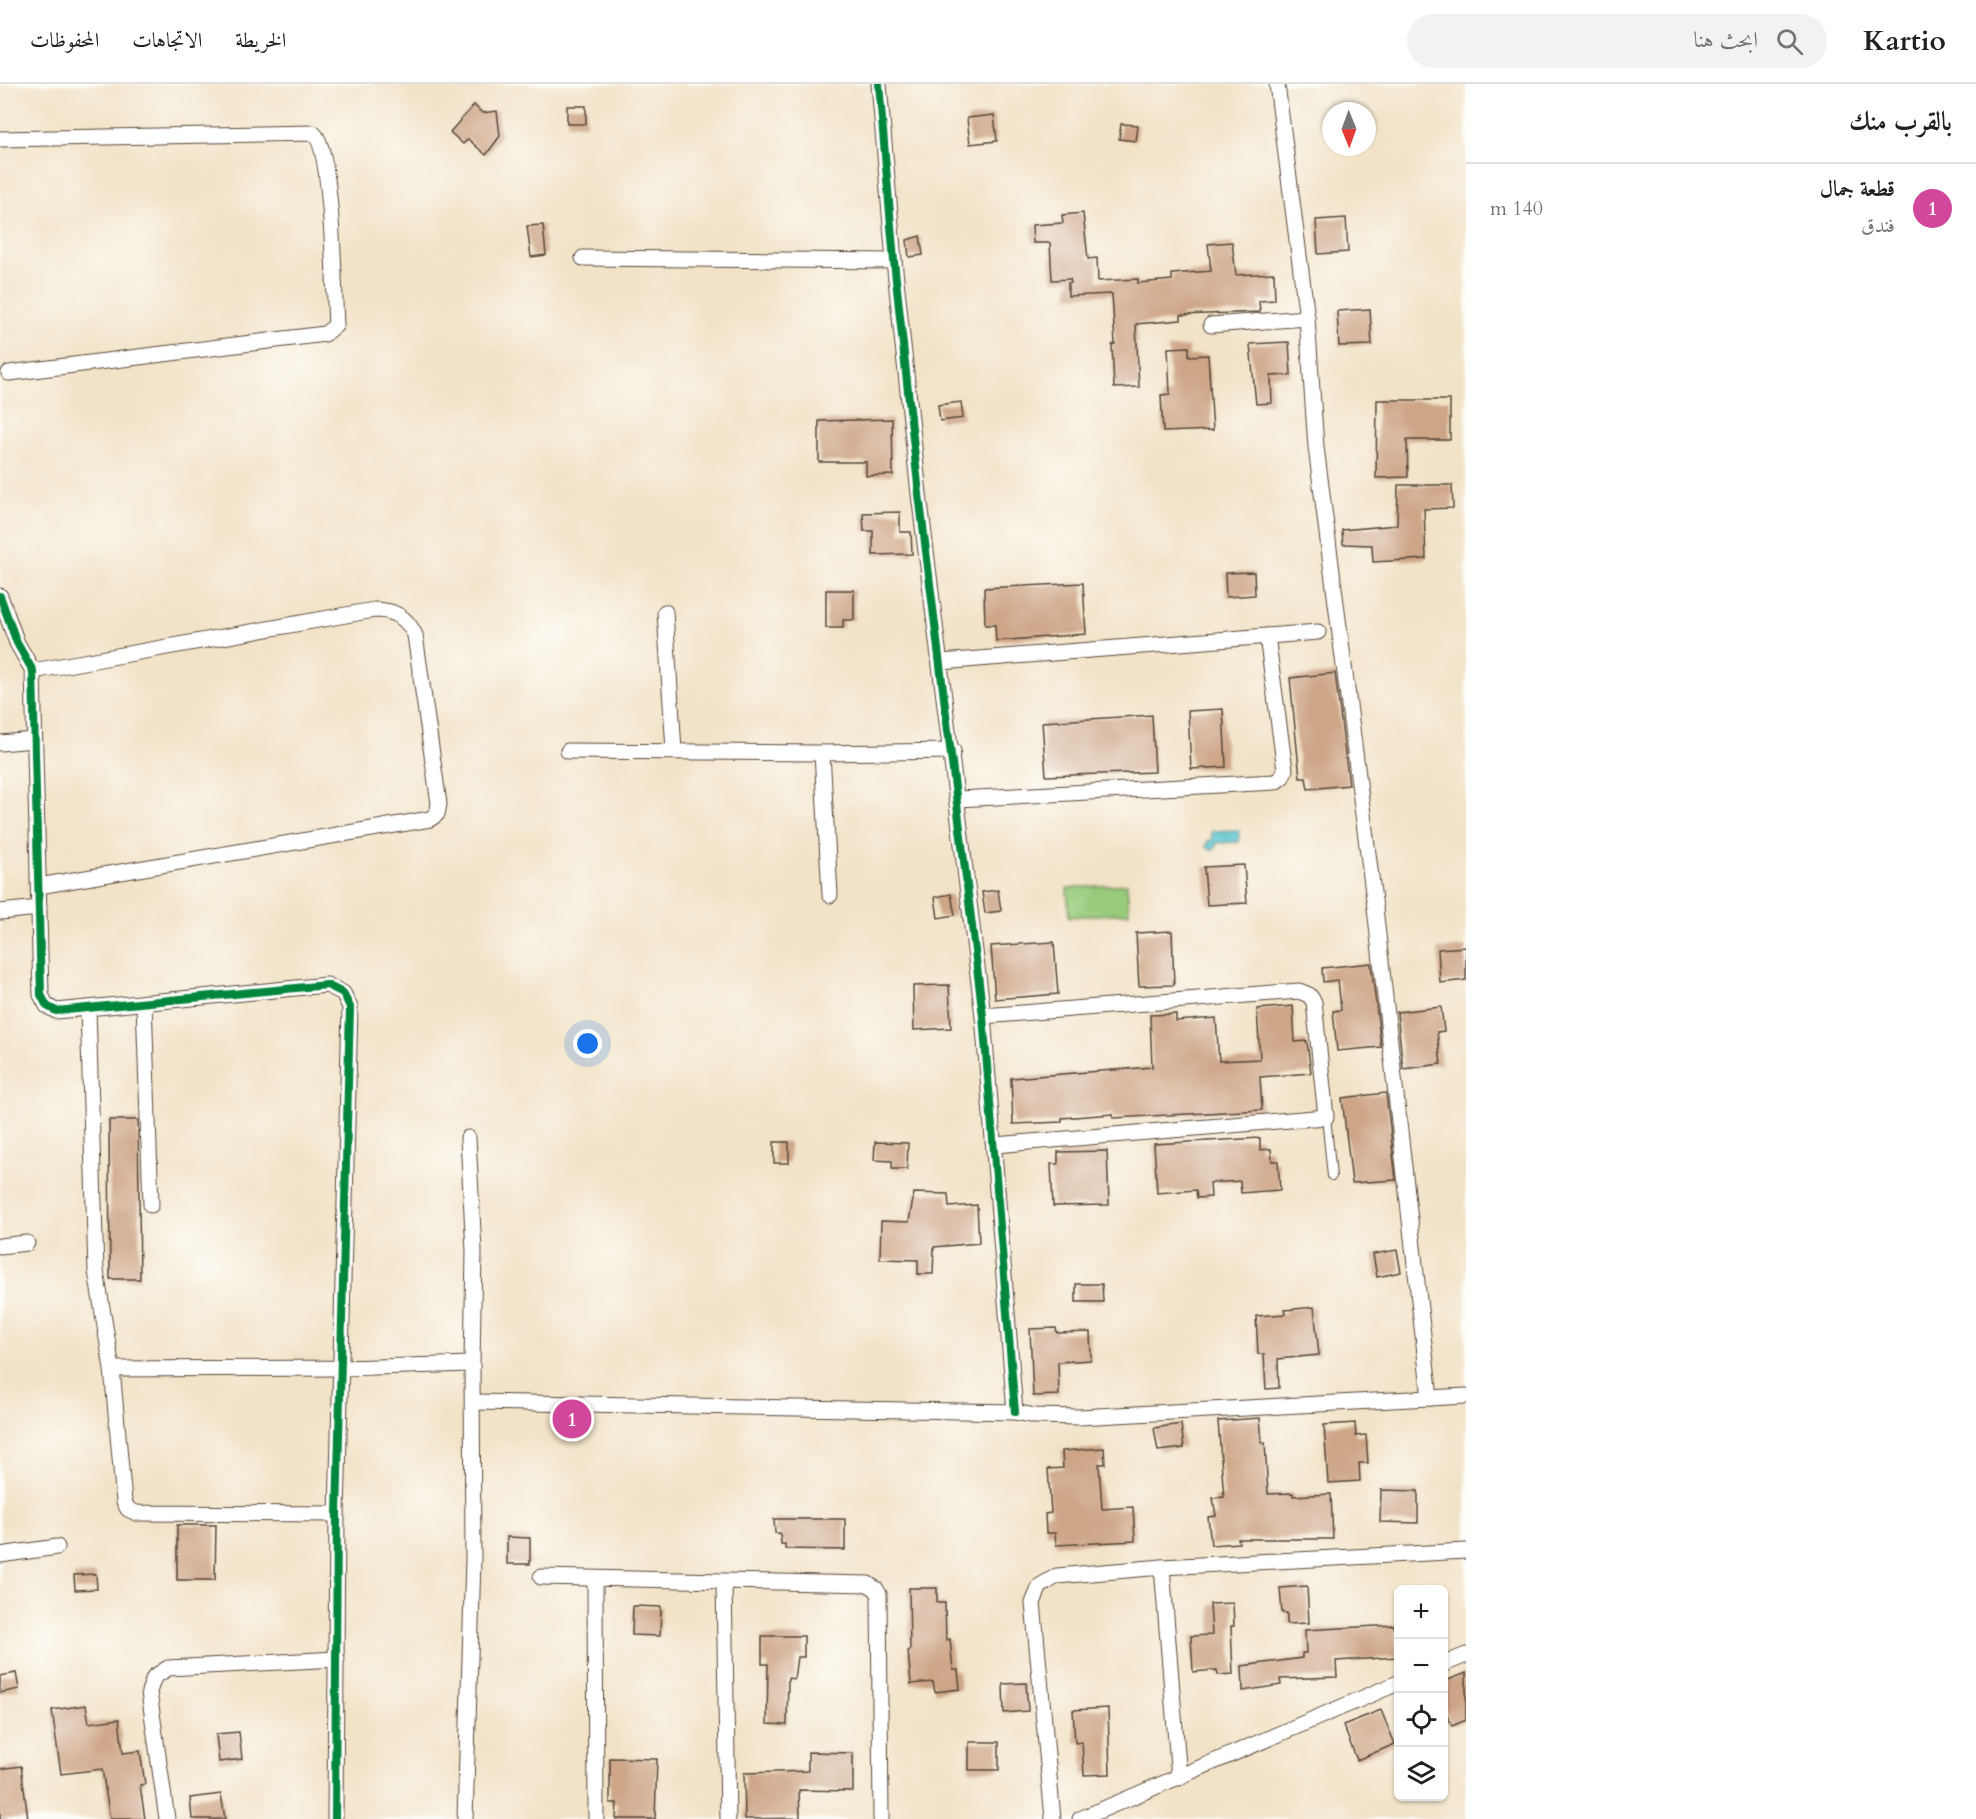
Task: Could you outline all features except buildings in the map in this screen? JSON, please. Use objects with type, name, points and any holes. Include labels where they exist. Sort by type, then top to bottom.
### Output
[{"type":"street","points":[[879,84],[894,261],[983,1016],[1015,1412]]},
{"type":"street","points":[[1278,84],[1307,318],[1316,447],[1375,908],[1430,1398]]},
{"type":"street","points":[[0,139],[313,133],[321,142],[330,205],[336,325],[325,334],[9,373]]},
{"type":"street","points":[[583,258],[894,261]]},
{"type":"street","points":[[1211,325],[1307,318]]},
{"type":"street","points":[[0,596],[16,643],[33,671],[41,995],[47,1006],[56,1011],[327,985],[343,993],[350,1007],[343,1368],[337,1514],[338,1659],[335,1819]]},
{"type":"street","points":[[33,671],[374,610],[390,610],[409,621],[415,635],[439,804],[436,814],[430,819],[39,886]]},
{"type":"street","points":[[665,612],[674,750]]},
{"type":"street","points":[[941,662],[1318,632]]},
{"type":"street","points":[[958,799],[1275,782],[1282,777],[1285,770],[1267,636]]},
{"type":"street","points":[[0,743],[34,740]]},
{"type":"street","points":[[568,750],[822,753],[953,751]]},
{"type":"street","points":[[822,753],[830,895]]},
{"type":"street","points":[[0,912],[39,908]]},
{"type":"street","points":[[983,1016],[1299,991],[1308,995],[1314,1002],[1326,1117],[995,1145]]},
{"type":"street","points":[[144,1002],[151,1205]]},
{"type":"street","points":[[88,1008],[96,1271],[112,1369],[124,1502],[128,1509],[136,1513],[337,1514]]},
{"type":"street","points":[[465,1819],[473,1560],[474,1251],[468,1138]]},
{"type":"street","points":[[0,1246],[27,1243]]},
{"type":"street","points":[[112,1369],[343,1368],[472,1364]]},
{"type":"street","points":[[473,1402],[1015,1412],[1035,1416],[1079,1417],[1466,1396]]},
{"type":"street","points":[[0,1554],[57,1547]]},
{"type":"street","points":[[1053,1819],[1033,1603],[1040,1586],[1057,1576],[1162,1567],[1466,1551]]},
{"type":"street","points":[[1162,1567],[1179,1778]]},
{"type":"street","points":[[541,1577],[724,1583],[868,1584],[876,1588],[879,1594],[881,1819]]},
{"type":"street","points":[[595,1579],[596,1819]]},
{"type":"street","points":[[724,1583],[728,1819]]},
{"type":"street","points":[[1448,1662],[1466,1655]]},
{"type":"street","points":[[167,1819],[149,1692],[154,1677],[168,1668],[338,1659]]},
{"type":"street","points":[[1080,1819],[1394,1685]]},
{"type":"lane","points":[[1326,1117],[1332,1176]]},
{"type":"green space","points":[[1127,884],[1129,913],[1069,917],[1067,888]]},
{"type":"water","points":[[1239,830],[1239,842],[1216,843],[1216,847],[1211,850],[1206,847],[1208,841],[1212,840],[1212,831]]},
{"type":"cycle path","points":[[879,84],[894,261],[919,494],[983,1016],[1015,1412]]},
{"type":"cycle path","points":[[0,596],[17,643],[33,671],[41,995],[47,1006],[56,1011],[327,985],[343,993],[350,1007],[337,1514],[335,1819]]},
{"type":"place","name":"قطعة جمال","points":[[572,1419]]}]
